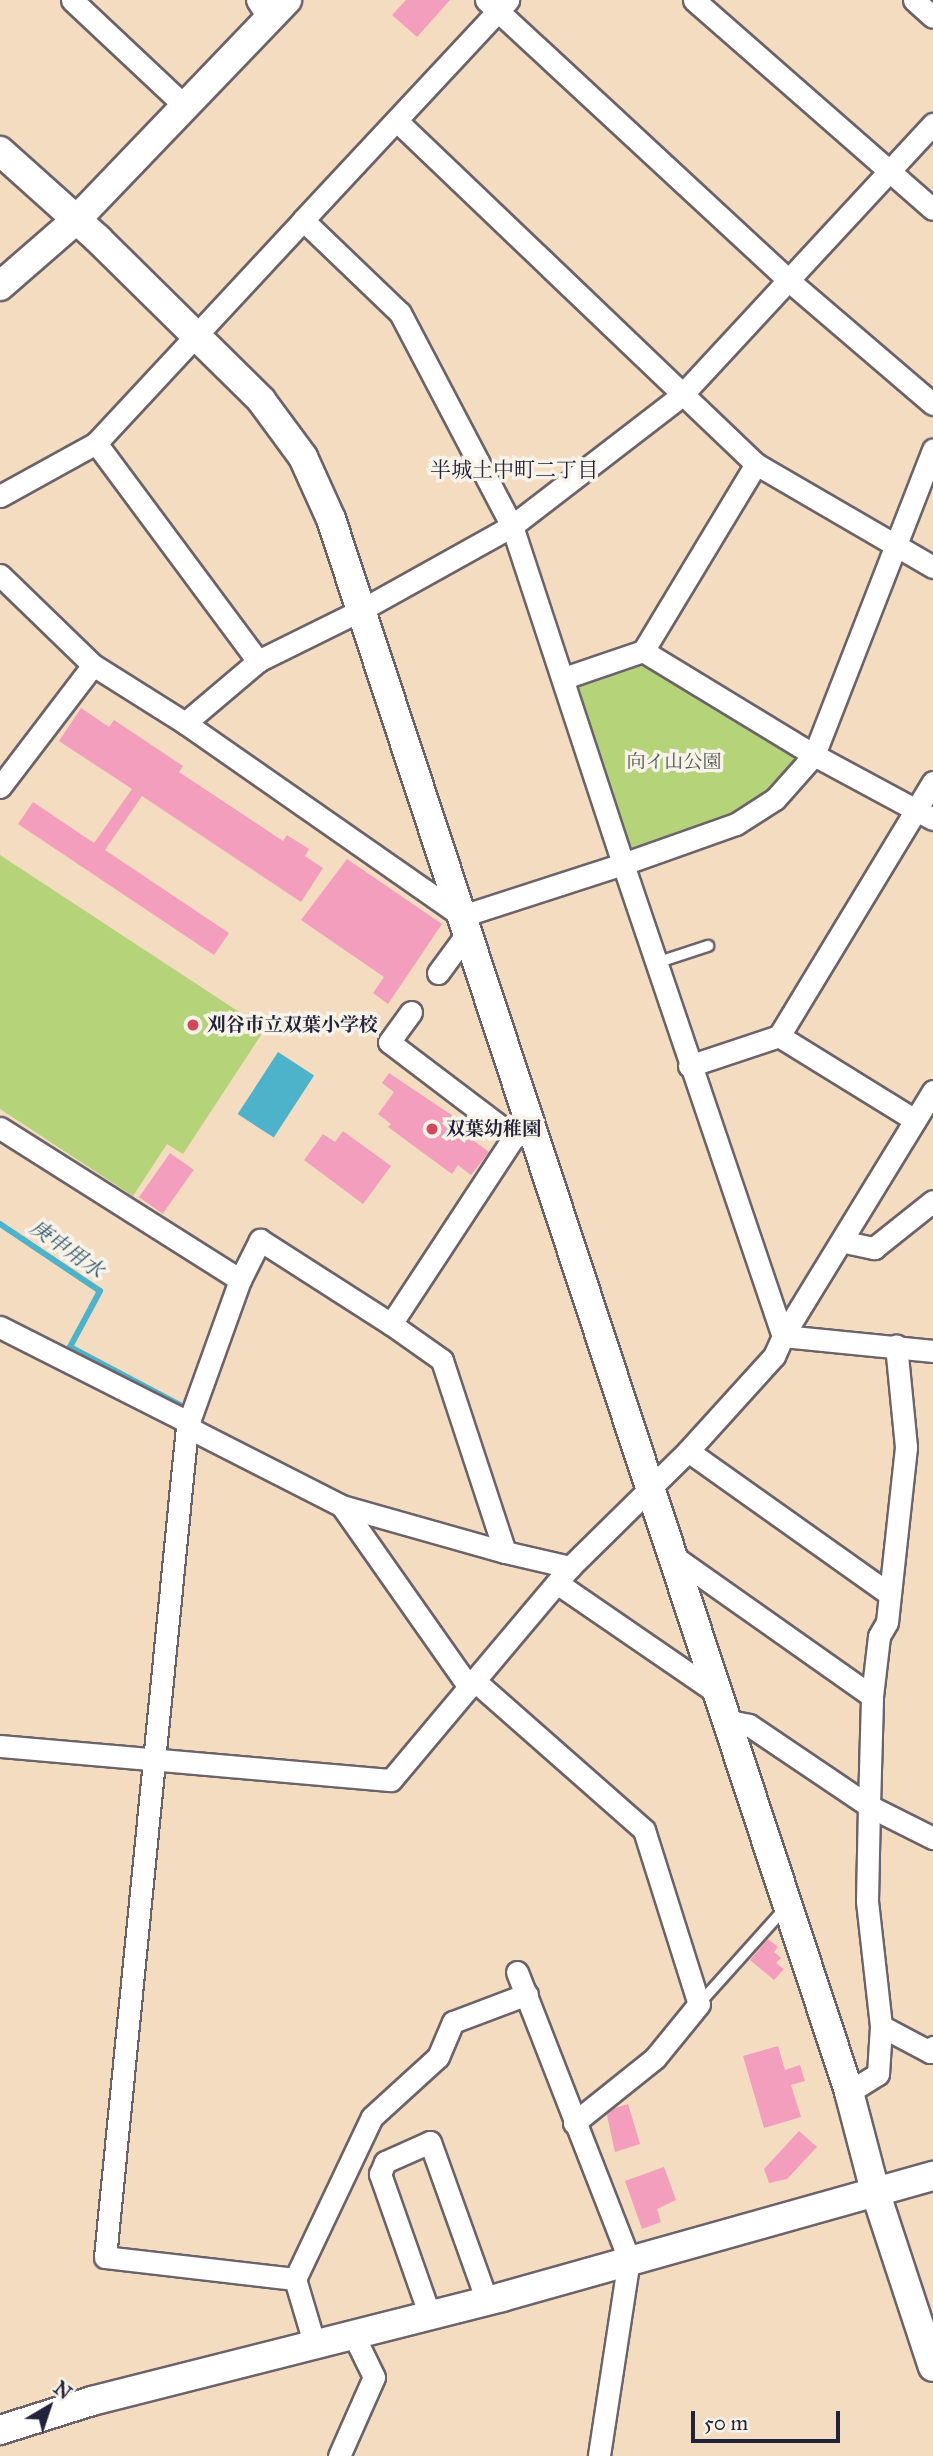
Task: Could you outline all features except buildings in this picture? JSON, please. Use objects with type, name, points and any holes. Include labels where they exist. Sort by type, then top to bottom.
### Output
[{"type":"street","points":[[72,0],[186,107]]},
{"type":"street","points":[[694,0],[886,172],[933,209]]},
{"type":"street","points":[[914,0],[933,17]]},
{"type":"street","points":[[0,496],[96,443],[398,122],[497,4],[788,279],[933,404]]},
{"type":"street","points":[[0,286],[76,220],[186,107],[271,6]]},
{"type":"street","points":[[398,122],[681,396],[756,464],[933,567]]},
{"type":"street","points":[[185,723],[258,661],[361,610],[513,526],[681,396],[933,124]]},
{"type":"street","points":[[0,151],[197,335],[261,400],[303,457],[331,519],[465,924],[523,1135],[648,1491],[849,2092],[875,2191],[931,2358]]},
{"type":"street","points":[[303,220],[400,313],[513,526],[689,1066],[783,1336]]},
{"type":"street","points":[[96,443],[258,661]]},
{"type":"street","points":[[438,973],[465,924],[736,824],[775,799],[814,755],[933,449]]},
{"type":"street","points":[[564,678],[643,651],[756,464]]},
{"type":"street","points":[[0,575],[93,666],[185,723],[465,924]]},
{"type":"street","points":[[643,651],[814,755],[925,814]]},
{"type":"street","points":[[0,788],[93,666]]},
{"type":"street","points":[[689,1066],[779,1036],[925,814],[933,782]]},
{"type":"street","points":[[411,1012],[389,1042],[523,1135]]},
{"type":"street","points":[[779,1036],[915,1120]]},
{"type":"street","points":[[0,1746],[391,1780],[564,1575],[688,1451],[774,1356],[783,1336],[845,1241],[933,1091]]},
{"type":"street","points":[[0,1128],[240,1280]]},
{"type":"street","points":[[391,1324],[523,1135]]},
{"type":"street","points":[[845,1241],[874,1248],[931,1209]]},
{"type":"street","points":[[295,2278],[104,2257],[189,1425],[240,1280],[260,1240],[442,1360],[505,1552]]},
{"type":"street","points":[[0,1327],[342,1506],[505,1552],[564,1575],[714,1691]]},
{"type":"street","points":[[783,1336],[896,1345],[933,1351]]},
{"type":"street","points":[[849,2092],[878,2074],[881,2026],[867,1901],[869,1806],[872,1696],[879,1636],[887,1622],[888,1593],[906,1447],[896,1345]]},
{"type":"street","points":[[688,1451],[888,1593]]},
{"type":"street","points":[[342,1506],[472,1684],[644,1829],[699,2004],[655,2058],[575,2123]]},
{"type":"street","points":[[669,1553],[872,1696]]},
{"type":"street","points":[[724,1720],[749,1725],[869,1806],[933,1838]]},
{"type":"street","points":[[517,1972],[629,2259],[599,2456]]},
{"type":"street","points":[[315,2346],[295,2278],[372,2117],[438,2057],[453,2022],[527,1993]]},
{"type":"street","points":[[881,2026],[930,2052],[933,2047]]},
{"type":"street","points":[[430,2316],[380,2174],[385,2162],[430,2142],[487,2301]]},
{"type":"street","points":[[0,2430],[92,2401],[487,2301],[629,2259],[933,2176]]},
{"type":"street","points":[[339,2456],[374,2377],[354,2336]]},
{"type":"lane","points":[[656,963],[708,946]]},
{"type":"lane","points":[[699,2004],[786,1907]]},
{"type":"green space","name":"向イ山公園","points":[[642,663],[801,757],[769,793],[730,816],[631,849],[577,684]]},
{"type":"green space","points":[[0,855],[265,1029],[183,1154],[167,1144],[133,1196],[0,1109]]},
{"type":"water","points":[[278,1052],[314,1075],[274,1137],[238,1114]]},
{"type":"waterway","name":"庚申用水","points":[[0,1224],[100,1291],[70,1347],[180,1405]]},
{"type":"place","name":"刈谷市立双葉小学校","points":[[193,1025]]},
{"type":"place","name":"双葉幼稚園","points":[[432,1129]]},
{"type":"district","name":"半城土中町二丁目","points":[[514,470]]}]
